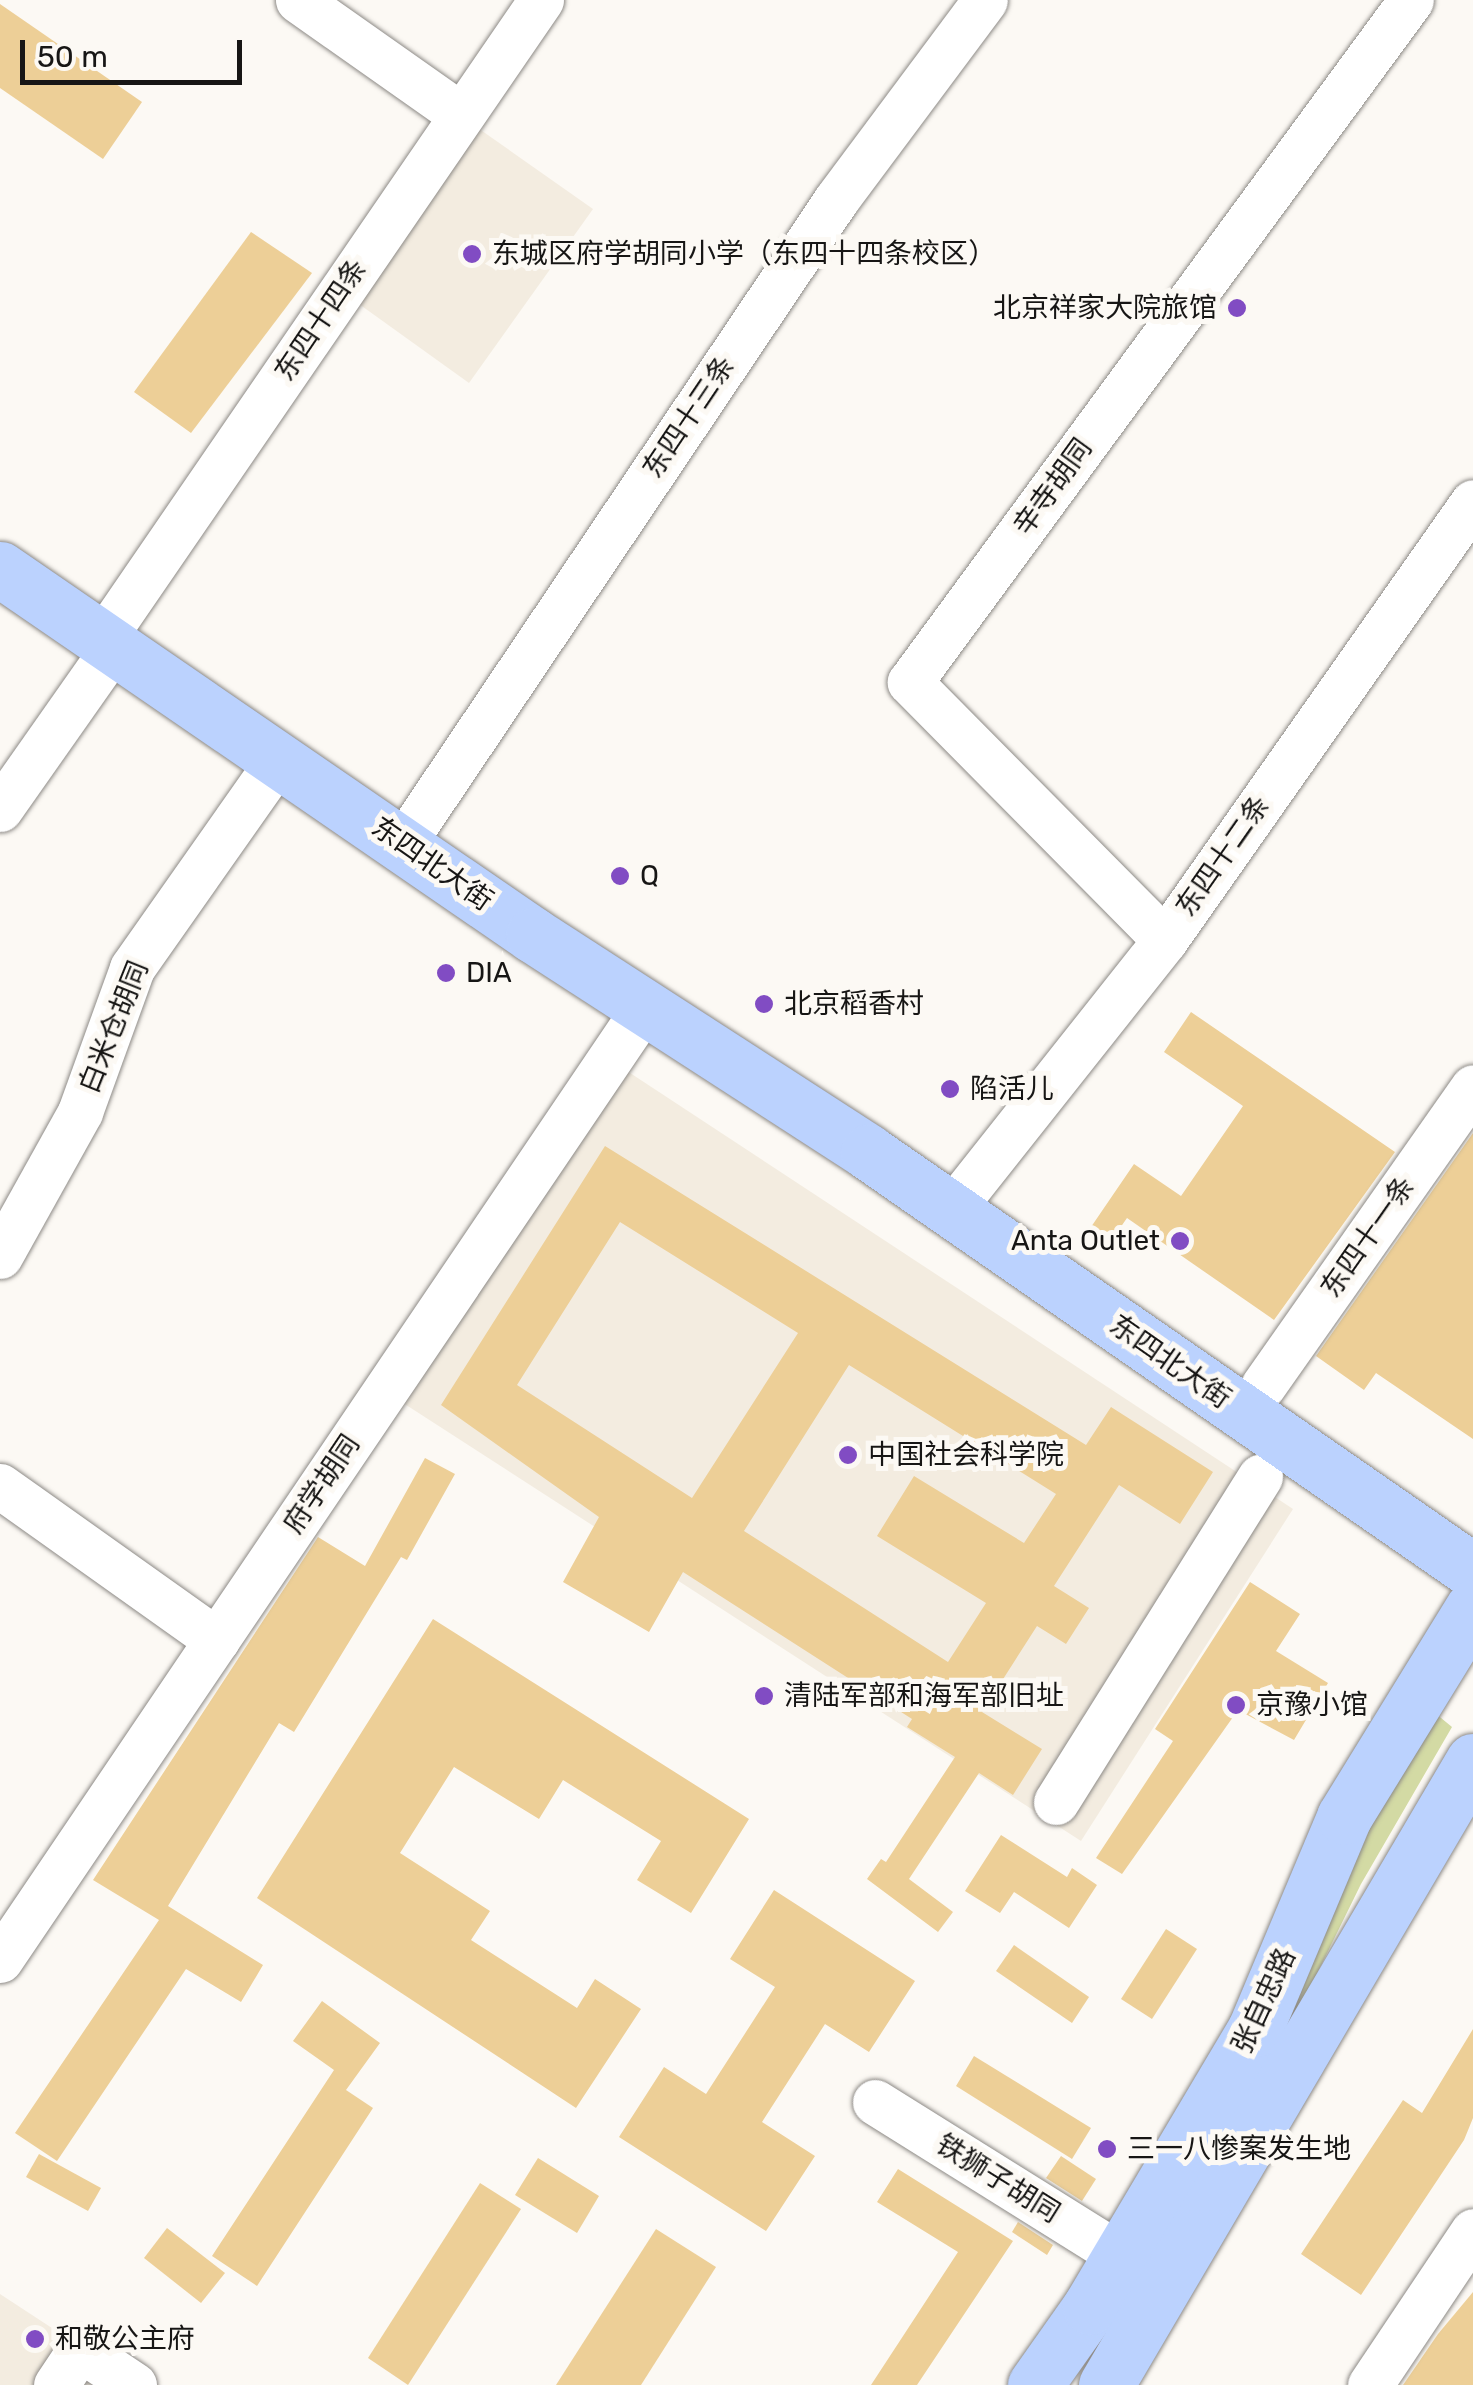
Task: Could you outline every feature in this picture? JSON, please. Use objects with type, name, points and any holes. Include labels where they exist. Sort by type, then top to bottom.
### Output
[{"type":"main road","name":"东四北大街","points":[[0,570],[644,1008],[868,1152],[1473,1571]]},
{"type":"main road","name":"东四北大街","points":[[868,1152],[960,1200],[1070,1250],[1473,1529]]},
{"type":"main road","name":"张自忠路","points":[[1035,2385],[1120,2256],[1255,2029],[1344,1817],[1473,1607]]},
{"type":"main road","name":"张自忠路","points":[[1106,2385],[1473,1761]]},
{"type":"street","points":[[298,0],[462,115]]},
{"type":"street","name":"东四十四条","points":[[0,809],[541,0]]},
{"type":"street","name":"东四十三条","points":[[404,842],[836,200],[984,0]]},
{"type":"street","name":"辛寺胡同","points":[[1165,940],[910,682],[1411,0]]},
{"type":"street","name":"东四十二条","points":[[960,1200],[1165,940],[1473,502]]},
{"type":"street","name":"白米仓胡同","points":[[0,1256],[80,1112],[132,968],[278,760]]},
{"type":"street","name":"府学胡同","points":[[0,1960],[17,1901],[217,1640],[644,1008]]},
{"type":"street","name":"东四十一条","points":[[1263,1386],[1473,1087]]},
{"type":"street","points":[[1056,1802],[1260,1476]]},
{"type":"street","points":[[0,1486],[217,1640]]},
{"type":"street","name":"铁狮子胡同","points":[[875,2102],[1120,2256]]},
{"type":"street","points":[[1370,2385],[1473,2231]]},
{"type":"street","points":[[56,2385],[80,2349],[134,2385]]},
{"type":"shaded area","name":"东城区府学胡同小学（东四十四条校区）","points":[[475,126],[593,209],[469,383],[352,299]]},
{"type":"shaded area","name":"中国社会科学院","points":[[621,1067],[1293,1509],[1081,1841],[400,1401]]},
{"type":"shaded area","name":"和敬公主府","points":[[0,2294],[139,2385],[0,2385]]},
{"type":"green space","points":[[1435,1713],[1452,1727],[1361,1884],[1305,1998],[1173,2211],[1352,1855]]},
{"type":"building","points":[[0,4],[142,102],[103,159],[0,88]]},
{"type":"building","points":[[251,232],[312,273],[191,433],[134,392]]},
{"type":"building","points":[[1191,1012],[1395,1152],[1274,1320],[1127,1218],[1111,1241],[1091,1227],[1134,1164],[1181,1196],[1243,1106],[1164,1052]]},
{"type":"building","points":[[1473,1133],[1473,1439],[1376,1373],[1364,1390],[1316,1356]]},
{"type":"building","points":[[605,1146],[1086,1445],[1111,1407],[1213,1472],[1180,1524],[1119,1485],[1054,1586],[1089,1608],[1066,1644],[1037,1626],[982,1712],[1042,1749],[1013,1795],[979,1773],[909,1879],[953,1912],[938,1932],[867,1879],[881,1859],[886,1862],[955,1757],[907,1727],[912,1719],[683,1572],[649,1632],[563,1582],[599,1517],[441,1405]],"holes":[[[620,1222],[798,1333],[692,1498],[517,1385]],[[849,1365],[1056,1494],[1024,1543],[914,1476],[877,1536],[986,1603],[948,1662],[744,1531]]]},
{"type":"building","points":[[425,1458],[455,1474],[407,1560],[401,1557],[294,1732],[279,1723],[168,1906],[263,1965],[241,2002],[186,1969],[57,2161],[15,2133],[159,1920],[93,1880],[318,1537],[365,1566]]},
{"type":"building","points":[[1250,1582],[1300,1614],[1276,1651],[1328,1683],[1294,1740],[1238,1710],[1122,1874],[1096,1858],[1173,1741],[1155,1729]]},
{"type":"building","points":[[433,1619],[749,1819],[691,1913],[637,1880],[661,1841],[563,1780],[539,1819],[454,1767],[400,1853],[490,1911],[471,1940],[577,2008],[595,1979],[641,2009],[576,2108],[257,1898]]},
{"type":"building","points":[[1001,1835],[1067,1877],[1072,1868],[1097,1885],[1069,1928],[1014,1892],[1000,1913],[965,1891]]},
{"type":"building","points":[[774,1890],[915,1981],[869,2052],[825,2024],[762,2122],[815,2156],[766,2231],[619,2137],[664,2067],[706,2094],[775,1987],[730,1959]]},
{"type":"building","points":[[1166,1929],[1197,1949],[1152,2019],[1121,1999]]},
{"type":"building","points":[[1014,1945],[1089,1997],[1072,2023],[996,1971]]},
{"type":"building","points":[[322,2001],[380,2043],[346,2090],[373,2108],[257,2286],[212,2256],[334,2070],[293,2041]]},
{"type":"building","points":[[1473,2029],[1473,2118],[1464,2140],[1361,2295],[1301,2254],[1403,2100],[1422,2113]]},
{"type":"building","points":[[974,2056],[1091,2128],[1072,2159],[956,2086]]},
{"type":"building","points":[[39,2154],[101,2188],[88,2211],[26,2177]]},
{"type":"building","points":[[1061,2156],[1096,2179],[1082,2201],[1046,2178]]},
{"type":"building","points":[[538,2158],[599,2196],[577,2233],[515,2195]]},
{"type":"building","points":[[898,2169],[1013,2241],[917,2385],[871,2385],[958,2252],[877,2202]]},
{"type":"building","points":[[480,2183],[521,2209],[408,2385],[368,2358]]},
{"type":"building","points":[[1018,2222],[1053,2245],[1047,2255],[1012,2232]]},
{"type":"building","points":[[167,2228],[225,2273],[201,2303],[144,2258]]},
{"type":"building","points":[[656,2229],[716,2267],[641,2385],[556,2385]]},
{"type":"building","points":[[1473,2292],[1473,2385],[1403,2385],[1438,2334]]},
{"type":"place","name":"东城区府学胡同小学（东四十四条校区）","points":[[472,254]]},
{"type":"place","name":"北京祥家大院旅馆","points":[[1237,308]]},
{"type":"place","name":"Q","points":[[620,876]]},
{"type":"place","name":"DIA","points":[[446,973]]},
{"type":"place","name":"北京稻香村","points":[[764,1004]]},
{"type":"place","name":"陷活儿","points":[[950,1089]]},
{"type":"place","name":"Anta Outlet","points":[[1180,1241]]},
{"type":"place","name":"中国社会科学院","points":[[848,1455]]},
{"type":"place","name":"清陆军部和海军部旧址","points":[[764,1696]]},
{"type":"place","name":"京豫小馆","points":[[1236,1705]]},
{"type":"place","name":"三一八惨案发生地","points":[[1107,2149]]},
{"type":"place","name":"和敬公主府","points":[[35,2339]]}]
